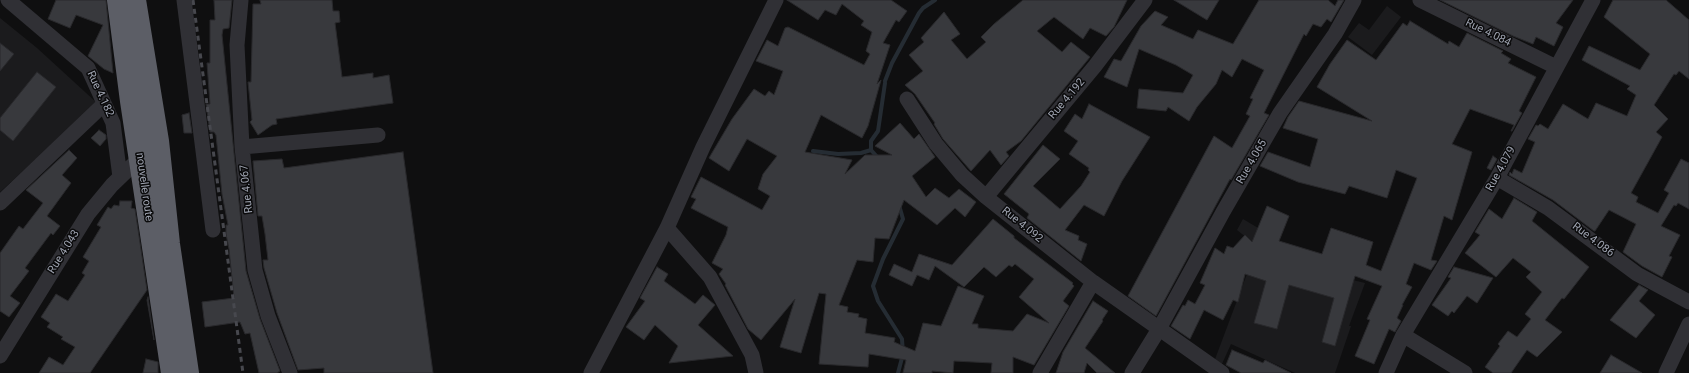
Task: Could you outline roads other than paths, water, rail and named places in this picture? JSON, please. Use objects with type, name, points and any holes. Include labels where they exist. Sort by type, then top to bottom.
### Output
[{"type":"highway","name":"nouvelle route","points":[[118,0],[168,368]]},
{"type":"highway","name":"nouvelle route","points":[[135,0],[158,141],[169,244],[188,373]]},
{"type":"street","points":[[0,8],[6,0]]},
{"type":"street","name":"Rue 4.182","points":[[6,0],[88,68],[113,123],[120,177]]},
{"type":"street","points":[[184,0],[214,230]]},
{"type":"street","name":"Rue 4.067","points":[[241,0],[237,45],[242,147],[255,270],[268,316],[290,373]]},
{"type":"street","points":[[591,373],[667,228],[703,147],[776,0]]},
{"type":"street","name":"Rue 4.192","points":[[986,197],[1095,66],[1145,0]]},
{"type":"street","name":"Rue 4.065","points":[[1132,373],[1159,329],[1223,212],[1280,113],[1335,34],[1354,0]]},
{"type":"street","name":"Rue 4.084","points":[[1420,0],[1556,67]]},
{"type":"street","name":"Rue 4.079","points":[[1386,373],[1403,335],[1497,178],[1593,0]]},
{"type":"street","name":"Rue 4.092","points":[[907,99],[936,144],[962,175],[986,197],[1093,282],[1222,373]]},
{"type":"street","points":[[0,204],[104,104]]},
{"type":"street","points":[[242,147],[378,134]]},
{"type":"street","name":"Rue 4.043","points":[[0,356],[88,214],[120,177],[140,158]]},
{"type":"street","name":"Rue 4.086","points":[[1497,178],[1548,208],[1637,274],[1689,302]]},
{"type":"street","points":[[667,228],[710,277],[752,355],[756,373]]},
{"type":"street","points":[[1040,373],[1093,282]]},
{"type":"street","points":[[1666,373],[1689,324]]},
{"type":"street","points":[[1403,335],[1465,373]]},
{"type":"waterway","points":[[885,81],[892,63],[919,13],[923,8],[935,0]]},
{"type":"waterway","points":[[879,159],[871,150],[871,141],[878,131],[885,83]]},
{"type":"waterway","points":[[813,151],[838,154],[861,153],[871,150]]},
{"type":"waterway","points":[[898,373],[903,354],[902,339],[878,301],[873,286],[883,259],[903,219],[899,205]]},
{"type":"railway","points":[[193,0],[243,373]]}]
